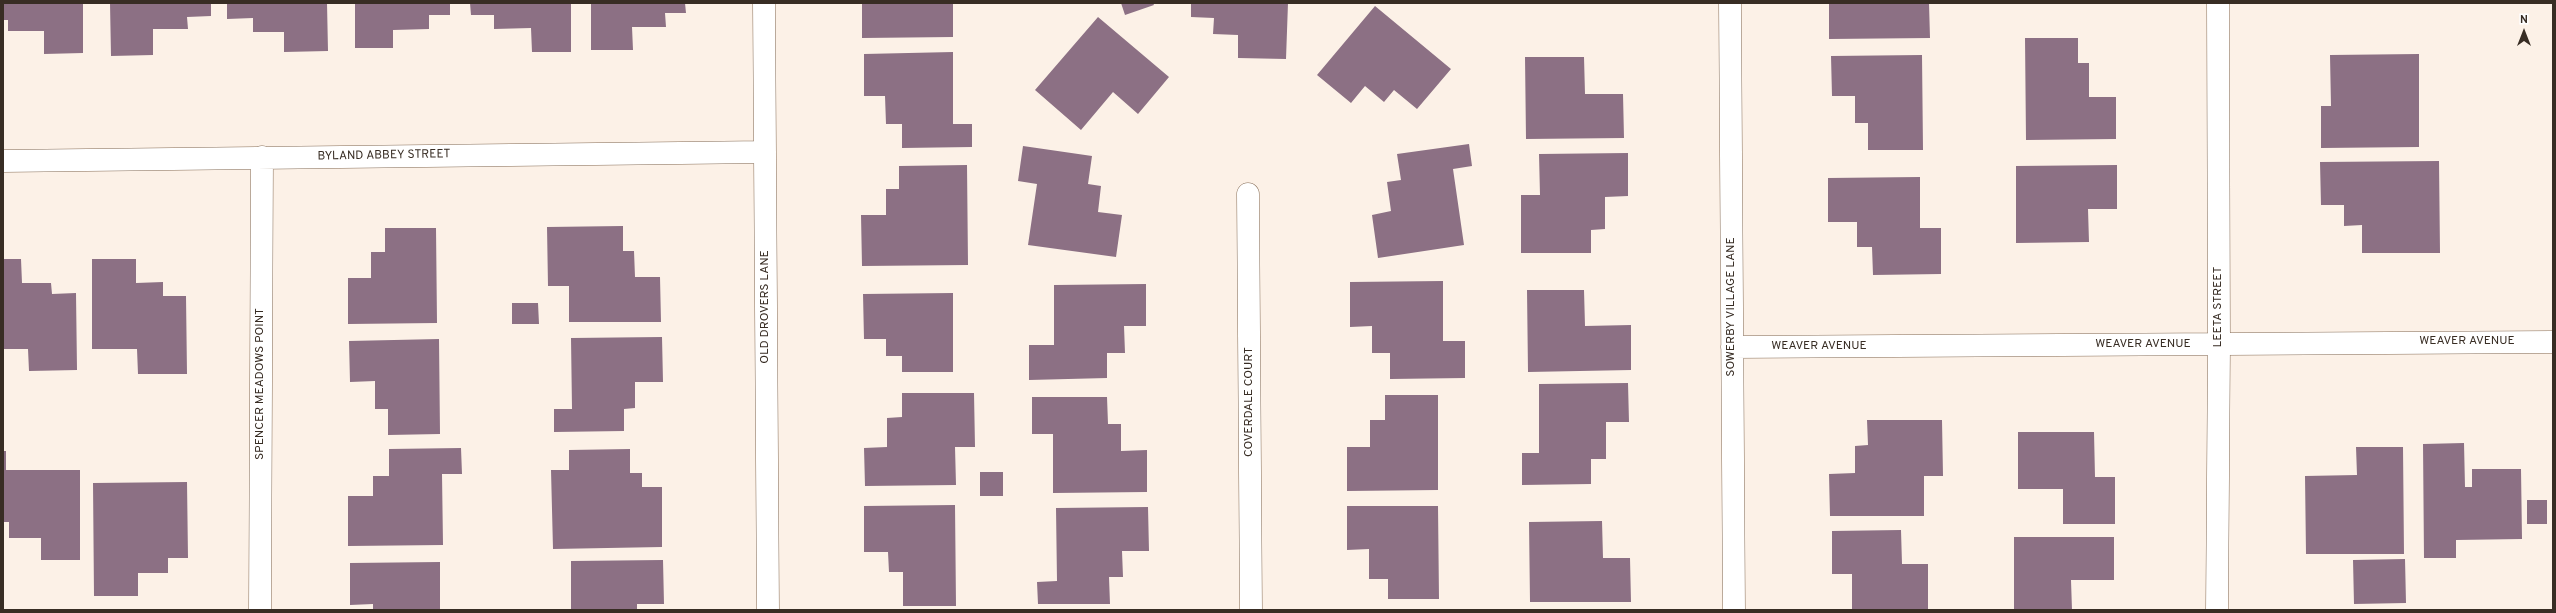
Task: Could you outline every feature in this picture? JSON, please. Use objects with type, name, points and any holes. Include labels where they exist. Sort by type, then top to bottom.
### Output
[{"type":"street","name":"OLD DROVERS LANE","points":[[764,3],[768,610]]},
{"type":"street","name":"SOWERBY VILLAGE LANE","points":[[1730,3],[1734,610]]},
{"type":"street","name":"LEETA STREET","points":[[2217,610],[2219,345],[2218,3]]},
{"type":"street","name":"BYLAND ABBEY STREET","points":[[3,161],[765,152]]},
{"type":"street","name":"SPENCER MEADOWS POINT","points":[[260,610],[262,157]]},
{"type":"street","name":"COVERDALE COURT","points":[[1248,194],[1251,610]]},
{"type":"street","name":"WEAVER AVENUE","points":[[1732,347],[2553,342]]},
{"type":"building","points":[[3,3],[83,3],[83,53],[44,54],[44,31],[8,31],[8,20],[3,20]]},
{"type":"building","points":[[110,3],[211,3],[211,16],[187,17],[188,29],[153,29],[153,55],[111,56]]},
{"type":"building","points":[[227,3],[327,3],[328,51],[284,52],[284,32],[253,32],[253,18],[227,19]]},
{"type":"building","points":[[355,3],[450,3],[450,15],[429,15],[429,29],[393,30],[393,48],[355,48]]},
{"type":"building","points":[[470,3],[571,3],[571,52],[532,52],[531,28],[494,29],[494,15],[471,15]]},
{"type":"building","points":[[591,3],[685,3],[686,13],[665,13],[666,27],[632,27],[633,50],[591,50]]},
{"type":"building","points":[[862,3],[953,3],[953,37],[862,38]]},
{"type":"building","points":[[1121,3],[1153,3],[1154,5],[1125,15]]},
{"type":"building","points":[[1191,3],[1288,3],[1286,59],[1238,58],[1238,35],[1213,34],[1214,18],[1191,17]]},
{"type":"building","points":[[1829,3],[1929,3],[1930,38],[1829,39]]},
{"type":"building","points":[[1375,6],[1451,69],[1417,109],[1394,90],[1384,102],[1365,86],[1351,103],[1317,75]]},
{"type":"building","points":[[1098,17],[1169,77],[1138,114],[1113,92],[1081,130],[1035,90]]},
{"type":"building","points":[[2025,38],[2078,38],[2078,63],[2089,63],[2089,97],[2116,97],[2116,139],[2026,140]]},
{"type":"building","points":[[953,52],[953,124],[972,124],[972,147],[902,148],[902,124],[886,124],[885,96],[864,96],[864,54]]},
{"type":"building","points":[[2419,54],[2419,147],[2321,148],[2321,106],[2331,106],[2330,55]]},
{"type":"building","points":[[1922,55],[1923,150],[1868,150],[1868,123],[1855,123],[1855,96],[1832,96],[1831,56]]},
{"type":"building","points":[[1525,57],[1584,57],[1585,94],[1623,94],[1624,138],[1526,139]]},
{"type":"building","points":[[1469,144],[1472,166],[1453,169],[1464,245],[1378,258],[1372,215],[1391,211],[1387,182],[1401,180],[1397,154]]},
{"type":"building","points":[[1023,146],[1092,156],[1088,184],[1101,186],[1098,212],[1122,215],[1116,257],[1028,245],[1037,184],[1018,181]]},
{"type":"building","points":[[1628,153],[1628,196],[1605,197],[1605,229],[1591,230],[1591,253],[1521,253],[1521,195],[1540,195],[1539,154]]},
{"type":"building","points":[[2439,161],[2440,253],[2362,253],[2362,225],[2344,226],[2344,205],[2321,205],[2320,162]]},
{"type":"building","points":[[967,165],[968,265],[862,266],[861,215],[886,215],[886,189],[899,189],[899,166]]},
{"type":"building","points":[[2117,165],[2117,209],[2088,209],[2089,242],[2016,243],[2016,166]]},
{"type":"building","points":[[1920,177],[1920,228],[1941,228],[1941,274],[1873,275],[1872,247],[1857,247],[1857,222],[1828,222],[1828,178]]},
{"type":"building","points":[[623,226],[623,251],[634,251],[635,277],[660,277],[661,322],[569,322],[569,286],[548,286],[547,227]]},
{"type":"building","points":[[385,228],[436,228],[437,323],[348,324],[348,278],[371,278],[371,252],[385,252]]},
{"type":"building","points":[[3,259],[21,259],[22,283],[51,283],[52,294],[76,293],[77,370],[29,371],[28,349],[3,349]]},
{"type":"building","points":[[92,259],[136,259],[136,283],[163,282],[163,296],[186,296],[187,374],[138,374],[137,349],[92,349]]},
{"type":"building","points":[[1443,281],[1443,341],[1465,341],[1465,378],[1390,379],[1390,353],[1372,353],[1372,326],[1350,327],[1350,282]]},
{"type":"building","points":[[1146,284],[1146,326],[1124,326],[1125,353],[1107,353],[1107,378],[1029,380],[1029,345],[1054,345],[1054,285]]},
{"type":"building","points":[[1527,290],[1584,290],[1585,326],[1631,325],[1631,370],[1528,372]]},
{"type":"building","points":[[953,293],[953,372],[902,372],[902,356],[886,356],[886,339],[864,339],[863,294]]},
{"type":"building","points":[[512,303],[538,303],[539,324],[512,324]]},
{"type":"building","points":[[662,337],[663,382],[635,382],[635,408],[624,409],[624,431],[554,432],[554,409],[572,409],[571,338]]},
{"type":"building","points":[[439,339],[440,434],[388,435],[388,409],[375,409],[375,381],[350,382],[349,341]]},
{"type":"building","points":[[1628,383],[1629,422],[1606,422],[1606,459],[1591,459],[1591,484],[1522,485],[1522,453],[1539,453],[1539,384]]},
{"type":"building","points":[[902,393],[974,393],[975,447],[955,447],[956,485],[865,486],[864,448],[887,447],[887,418],[902,417]]},
{"type":"building","points":[[1385,395],[1438,395],[1438,490],[1347,491],[1347,447],[1370,447],[1370,420],[1385,420]]},
{"type":"building","points":[[1032,397],[1107,397],[1108,424],[1121,424],[1121,451],[1147,450],[1147,492],[1053,493],[1053,434],[1032,434]]},
{"type":"building","points":[[1867,420],[1942,420],[1943,476],[1924,476],[1924,516],[1830,516],[1829,474],[1855,473],[1855,446],[1868,445]]},
{"type":"building","points":[[2018,432],[2094,432],[2095,477],[2115,477],[2115,524],[2063,524],[2063,489],[2018,489]]},
{"type":"building","points":[[2464,443],[2465,487],[2472,487],[2472,469],[2521,469],[2522,539],[2456,540],[2456,558],[2424,558],[2423,444]]},
{"type":"building","points":[[2356,447],[2403,447],[2404,554],[2306,554],[2305,476],[2357,475]]},
{"type":"building","points":[[461,448],[462,474],[442,474],[443,545],[348,546],[348,496],[373,496],[373,476],[389,476],[389,449]]},
{"type":"building","points":[[630,449],[630,473],[642,473],[642,487],[662,487],[662,547],[553,549],[551,470],[569,470],[569,450]]},
{"type":"building","points":[[3,451],[6,451],[6,470],[80,470],[80,560],[41,560],[41,538],[9,538],[9,522],[3,522]]},
{"type":"building","points":[[980,472],[1003,472],[1003,496],[980,496]]},
{"type":"building","points":[[187,482],[188,558],[168,558],[168,573],[138,573],[138,596],[94,596],[93,483]]},
{"type":"building","points":[[2527,500],[2547,500],[2547,524],[2527,524]]},
{"type":"building","points":[[955,505],[956,606],[903,606],[903,572],[889,572],[888,552],[864,552],[864,506]]},
{"type":"building","points":[[1347,506],[1438,506],[1439,599],[1388,599],[1388,579],[1369,579],[1369,549],[1347,550]]},
{"type":"building","points":[[1148,507],[1149,551],[1122,551],[1123,577],[1109,577],[1110,604],[1038,604],[1037,582],[1057,581],[1056,508]]},
{"type":"building","points":[[1602,521],[1603,558],[1630,558],[1631,602],[1530,602],[1529,522]]},
{"type":"building","points":[[1901,530],[1902,564],[1928,564],[1928,610],[1852,610],[1852,574],[1832,574],[1832,531]]},
{"type":"building","points":[[2014,537],[2114,537],[2114,580],[2071,580],[2072,610],[2014,610]]},
{"type":"building","points":[[2405,559],[2406,603],[2354,604],[2353,560]]},
{"type":"building","points":[[663,560],[664,604],[637,604],[637,610],[571,610],[571,561]]},
{"type":"building","points":[[440,562],[440,610],[373,610],[373,604],[350,605],[350,563]]}]
